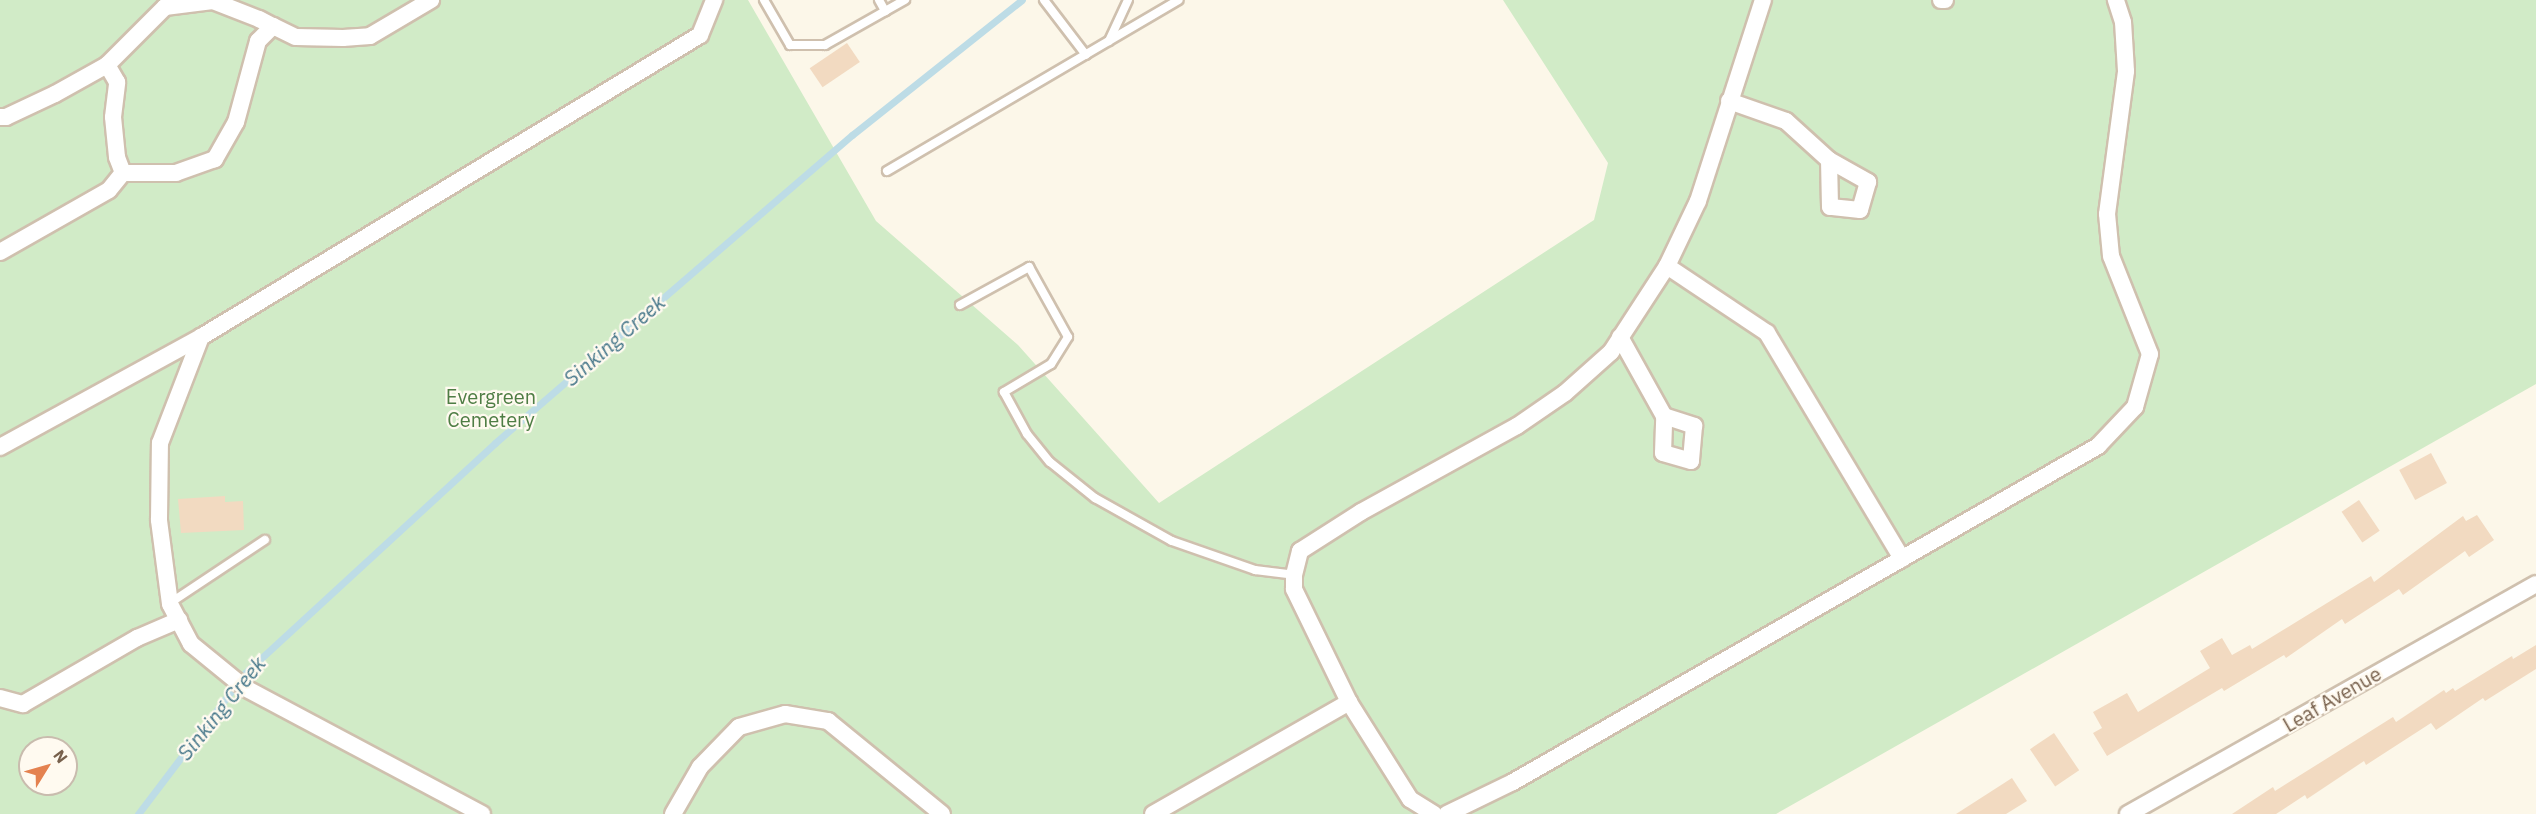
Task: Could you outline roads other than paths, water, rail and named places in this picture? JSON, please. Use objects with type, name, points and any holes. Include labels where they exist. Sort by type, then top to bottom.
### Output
[{"type":"street","points":[[0,117],[6,117],[55,94],[107,64],[165,4],[213,1],[296,38],[370,36],[431,0]]},
{"type":"street","points":[[0,447],[201,337],[700,35],[714,0]]},
{"type":"street","points":[[1434,814],[1410,799],[1349,702],[1294,589],[1294,575],[1300,551],[1361,512],[1429,476],[1527,419],[1565,393],[1611,352],[1667,266],[1698,201],[1763,0]]},
{"type":"street","points":[[1447,814],[1512,782],[2098,446],[2135,407],[2150,354],[2111,256],[2107,214],[2126,71],[2123,22],[2116,0]]},
{"type":"street","points":[[123,173],[176,173],[214,159],[236,122],[258,41],[273,26]]},
{"type":"street","points":[[107,64],[117,82],[113,117],[117,157],[123,173]]},
{"type":"street","points":[[1729,100],[1786,121],[1829,159]]},
{"type":"street","points":[[0,252],[109,190],[123,173]]},
{"type":"street","points":[[1667,266],[1767,333],[1902,559]]},
{"type":"street","points":[[201,337],[159,443],[159,520],[170,604],[191,644],[245,688],[482,814]]},
{"type":"street","points":[[1620,337],[1664,416]]},
{"type":"street","name":"Leaf Avenue","points":[[2128,814],[2536,584]]},
{"type":"street","points":[[0,698],[23,704],[138,638],[178,620]]},
{"type":"street","points":[[1153,814],[1349,702]]},
{"type":"street","points":[[673,814],[700,767],[740,727],[785,714],[828,721],[942,814]]},
{"type":"lane","points":[[764,0],[790,45],[825,45],[905,0]]},
{"type":"lane","points":[[879,0],[885,11]]},
{"type":"lane","points":[[1044,0],[1086,55]]},
{"type":"lane","points":[[1108,42],[1128,0]]},
{"type":"lane","points":[[887,171],[1179,0]]},
{"type":"lane","points":[[960,305],[1029,267],[1068,337],[1051,364],[1004,392],[1027,434],[1050,462],[1095,498],[1172,541],[1255,570],[1294,575]]},
{"type":"lane","points":[[170,604],[265,540]]},
{"type":"waterway","name":"Sinking Creek","points":[[138,814],[245,673],[495,443],[852,135],[1022,0]]},
{"type":"park label","name":"Evergreen Cemetery","points":[[491,408]]}]
